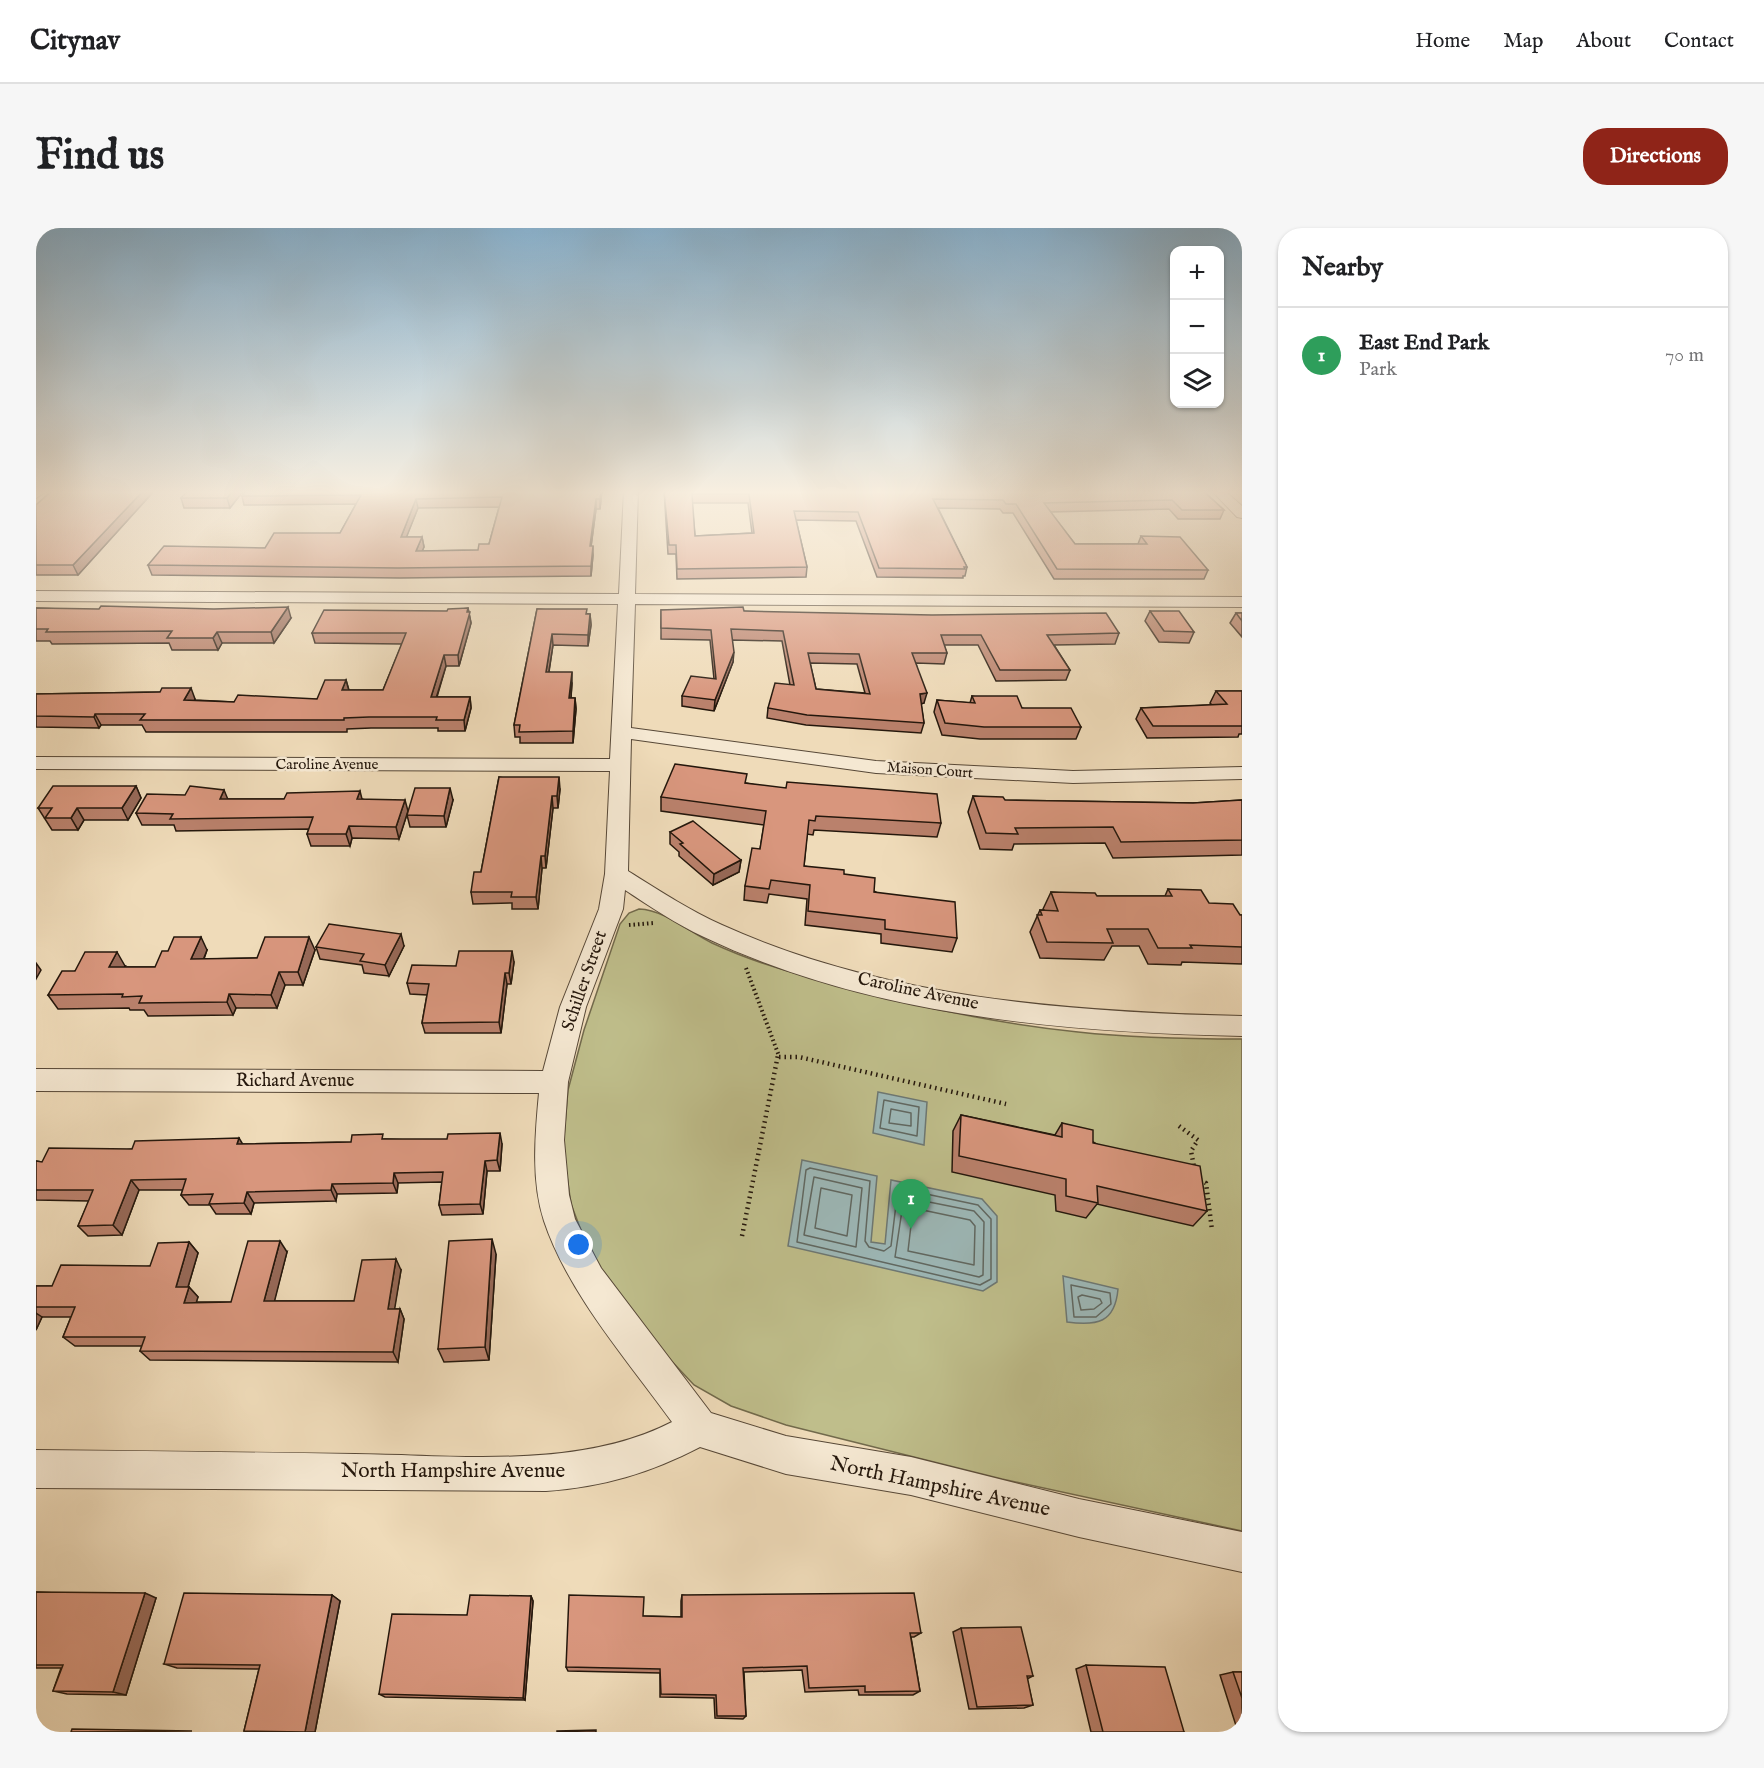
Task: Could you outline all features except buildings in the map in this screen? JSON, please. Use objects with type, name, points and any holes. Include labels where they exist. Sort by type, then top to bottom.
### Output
[{"type":"street","name":"Schiller Street","points":[[628,560],[618,765],[616,874],[611,909],[573,1007],[554,1082],[550,1163],[560,1221],[589,1279],[699,1428]]},
{"type":"street","points":[[36,596],[1242,602]]},
{"type":"street","name":"Maison Court","points":[[620,732],[887,767],[1072,777],[1242,773]]},
{"type":"street","name":"Caroline Avenue","points":[[36,763],[618,765]]},
{"type":"street","name":"Caroline Avenue","points":[[616,874],[682,915],[724,937],[774,956],[866,982],[941,999],[1074,1018],[1133,1024],[1242,1026]]},
{"type":"street","name":"Richard Avenue","points":[[36,1080],[554,1082]]},
{"type":"street","name":"North Hampshire Avenue","points":[[36,1469],[511,1474],[567,1472],[612,1465],[649,1454],[699,1428],[786,1455],[911,1476],[1079,1518],[1242,1552]]},
{"type":"path","points":[[742,1236],[779,1057],[744,963]]},
{"type":"path","points":[[779,1057],[799,1057],[1006,1104]]},
{"type":"path","points":[[1179,1126],[1198,1140],[1191,1151],[1195,1178],[1206,1183],[1212,1230]]},
{"type":"shaded area","points":[[639,909],[658,913],[712,943],[765,964],[832,984],[937,1009],[1007,1023],[1099,1034],[1160,1038],[1242,1039],[1242,1531],[1002,1479],[786,1425],[731,1406],[694,1385],[664,1353],[590,1254],[571,1204],[563,1148],[568,1090],[584,1030],[620,924],[629,913]]},
{"type":"water","points":[[878,1092],[927,1102],[924,1145],[873,1133]]},
{"type":"water","points":[[802,1160],[877,1176],[871,1242],[885,1244],[891,1180],[982,1199],[997,1216],[997,1282],[983,1291],[788,1246]]},
{"type":"water","points":[[1063,1276],[1118,1289],[1113,1309],[1103,1320],[1096,1322],[1067,1322]]},
{"type":"place","name":"East End Park","points":[[911,1229]]}]
